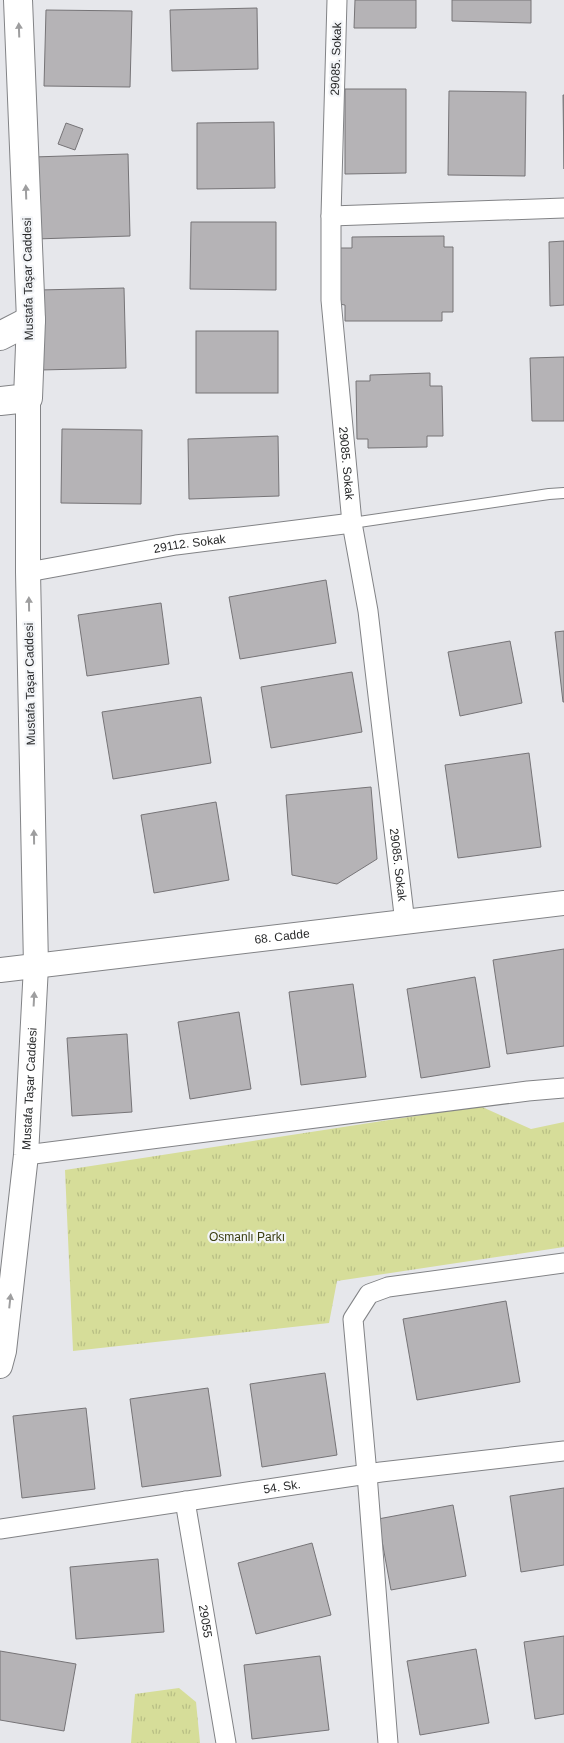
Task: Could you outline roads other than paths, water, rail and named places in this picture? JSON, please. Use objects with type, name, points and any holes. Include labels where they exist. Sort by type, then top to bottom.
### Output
[{"type":"main road","name":"Mustafa Taşar Caddesi","points":[[18,0],[31,320],[28,398]]},
{"type":"main road","points":[[0,336],[31,320]]},
{"type":"main road","points":[[0,401],[28,398]]},
{"type":"street","name":"29085. Sokak","points":[[337,0],[331,216],[331,300],[352,523],[368,611],[405,923]]},
{"type":"street","points":[[331,216],[564,208]]},
{"type":"street","name":"Mustafa Taşar Caddesi","points":[[0,1366],[4,1350],[26,1155],[36,966],[28,572],[28,398]]},
{"type":"street","name":"29112. Sokak","points":[[28,572],[176,545],[352,523]]},
{"type":"street","name":"68. Cadde","points":[[0,970],[564,903]]},
{"type":"street","points":[[26,1155],[564,1088]]},
{"type":"street","points":[[388,1743],[353,1319],[369,1294],[388,1287],[564,1264]]},
{"type":"street","name":"54. Sk.","points":[[0,1529],[367,1474],[564,1451]]},
{"type":"street","name":"29055","points":[[185,1501],[226,1743]]},
{"type":"lane","points":[[352,523],[564,493]]},
{"type":"park label","name":"Osmanlı Parkı","points":[[247,1237]]}]
